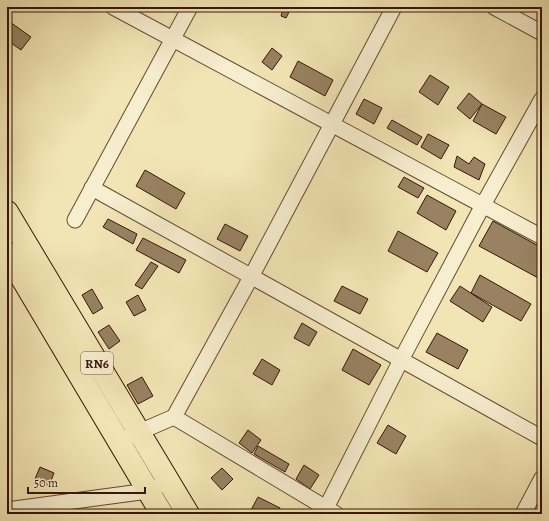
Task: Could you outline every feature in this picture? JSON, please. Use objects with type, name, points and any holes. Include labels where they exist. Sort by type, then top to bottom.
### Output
[{"type":"main road","name":"RN6","points":[[7,212],[129,436],[148,491],[162,514]]},
{"type":"main road","name":"RN6","points":[[7,253],[129,436],[168,481],[188,514]]},
{"type":"street","points":[[112,7],[542,237]]},
{"type":"street","points":[[75,220],[190,7]]},
{"type":"street","points":[[129,436],[174,417],[394,7]]},
{"type":"street","points":[[494,7],[542,32]]},
{"type":"street","points":[[174,417],[329,512],[401,360],[483,205],[542,99]]},
{"type":"street","points":[[92,188],[542,438]]},
{"type":"street","points":[[523,514],[542,478]]},
{"type":"street","points":[[7,510],[148,491],[168,481]]},
{"type":"building","points":[[283,9],[289,12],[286,18],[281,16]]},
{"type":"building","points":[[10,22],[31,37],[21,50],[7,40],[7,25]]},
{"type":"building","points":[[272,48],[282,56],[272,70],[262,62]]},
{"type":"building","points":[[298,61],[333,80],[325,96],[290,77]]},
{"type":"building","points":[[430,75],[449,87],[438,105],[419,92]]},
{"type":"building","points":[[469,93],[482,104],[470,119],[457,108]]},
{"type":"building","points":[[364,99],[382,108],[374,124],[356,114]]},
{"type":"building","points":[[482,104],[506,117],[496,134],[473,121]]},
{"type":"building","points":[[392,120],[422,137],[417,145],[387,128]]},
{"type":"building","points":[[428,134],[449,145],[441,159],[421,147]]},
{"type":"building","points":[[457,156],[469,164],[474,157],[485,164],[479,180],[454,167]]},
{"type":"building","points":[[145,170],[185,193],[176,209],[136,186]]},
{"type":"building","points":[[404,177],[424,188],[418,198],[398,187]]},
{"type":"building","points":[[427,195],[456,211],[446,230],[417,213]]},
{"type":"building","points":[[108,219],[137,234],[133,244],[103,227]]},
{"type":"building","points":[[493,221],[542,248],[542,280],[479,246]]},
{"type":"building","points":[[225,224],[248,236],[240,251],[217,239]]},
{"type":"building","points":[[398,231],[438,253],[427,272],[388,251]]},
{"type":"building","points":[[143,238],[186,260],[179,273],[136,250]]},
{"type":"building","points":[[151,262],[158,266],[142,289],[135,285]]},
{"type":"building","points":[[480,275],[531,304],[521,321],[471,293]]},
{"type":"building","points":[[342,286],[368,299],[360,314],[334,301]]},
{"type":"building","points":[[460,286],[492,307],[483,322],[450,301]]},
{"type":"building","points":[[92,289],[103,308],[93,314],[82,295]]},
{"type":"building","points":[[138,295],[146,310],[134,316],[126,302]]},
{"type":"building","points":[[302,323],[317,332],[309,346],[294,338]]},
{"type":"building","points":[[109,325],[120,341],[109,349],[98,332]]},
{"type":"building","points":[[437,333],[468,350],[458,369],[426,352]]},
{"type":"building","points":[[353,349],[381,365],[369,385],[342,370]]},
{"type":"building","points":[[262,359],[280,370],[272,385],[253,374]]},
{"type":"building","points":[[142,377],[153,396],[138,404],[127,385]]},
{"type":"building","points":[[388,425],[406,436],[396,454],[377,443]]},
{"type":"building","points":[[248,430],[261,440],[252,453],[239,443]]},
{"type":"building","points":[[258,446],[289,464],[285,472],[254,454]]},
{"type":"building","points":[[304,465],[319,475],[310,489],[296,479]]},
{"type":"building","points":[[40,467],[54,473],[49,486],[35,479]]},
{"type":"building","points":[[222,468],[233,479],[222,490],[211,478]]},
{"type":"building","points":[[258,497],[280,508],[278,514],[259,514],[251,510]]}]
